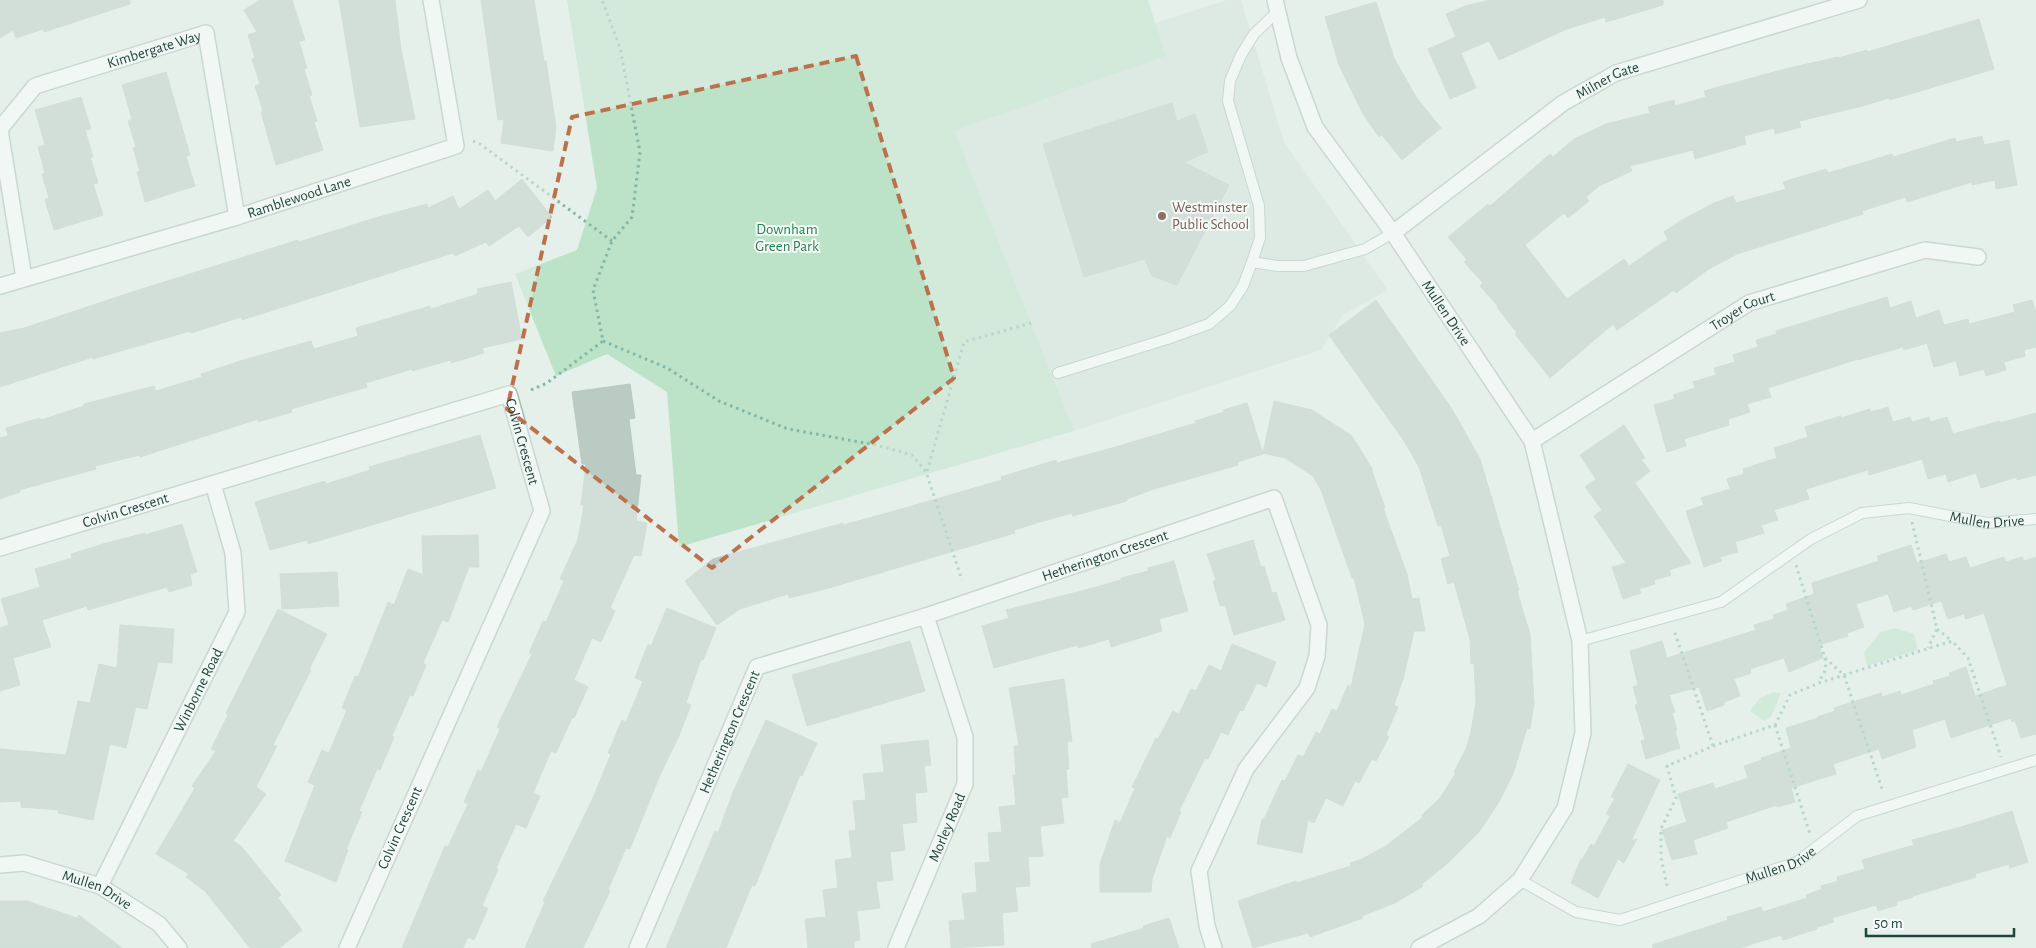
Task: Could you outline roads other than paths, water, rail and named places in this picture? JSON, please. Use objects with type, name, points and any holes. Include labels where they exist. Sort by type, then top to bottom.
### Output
[{"type":"street","name":"Ramblewood Lane","points":[[0,286],[237,217],[456,146],[431,0]]},
{"type":"street","name":"Milner Gate","points":[[1393,233],[1563,103],[1616,73],[1859,0]]},
{"type":"street","name":"Mullen Drive","points":[[1276,5],[1289,58],[1315,127],[1393,233],[1532,441],[1580,642],[1583,733],[1565,808],[1520,880],[1479,916],[1419,948]]},
{"type":"street","name":"Kimbergate Way","points":[[24,278],[0,130],[35,86],[206,33],[237,217]]},
{"type":"street","name":"Troyer Court","points":[[1532,441],[1749,302],[1925,250],[1978,258]]},
{"type":"street","name":"Colvin Crescent","points":[[0,548],[509,394],[542,510],[346,948]]},
{"type":"street","name":"Winborne Road","points":[[100,886],[237,612],[233,553],[213,484]]},
{"type":"street","name":"Hetherington Crescent","points":[[636,948],[757,668],[926,616],[1274,498],[1319,625],[1317,656],[1307,688],[1246,770],[1199,871],[1207,926],[1214,948]]},
{"type":"street","name":"Morley Road","points":[[896,948],[965,784],[965,737],[926,616]]},
{"type":"street","name":"Mullen Drive","points":[[0,865],[24,863],[100,886],[160,924],[179,948]]},
{"type":"lane","points":[[1058,373],[1209,324],[1230,306],[1243,286],[1260,238],[1260,206],[1228,102],[1230,81],[1241,55],[1276,5]]},
{"type":"lane","points":[[1252,262],[1277,266],[1304,266],[1365,249],[1393,233]]},
{"type":"lane","name":"Mullen Drive","points":[[1580,642],[1721,602],[1811,540],[1862,513],[1909,508],[1987,523],[2036,520]]},
{"type":"lane","name":"Mullen Drive","points":[[1520,880],[1576,912],[1620,920],[1797,862],[1858,816],[2036,760]]},
{"type":"place","name":"Westminster Public School","points":[[1162,216]]},
{"type":"park label","name":"Downham Green Park","points":[[787,238]]}]
